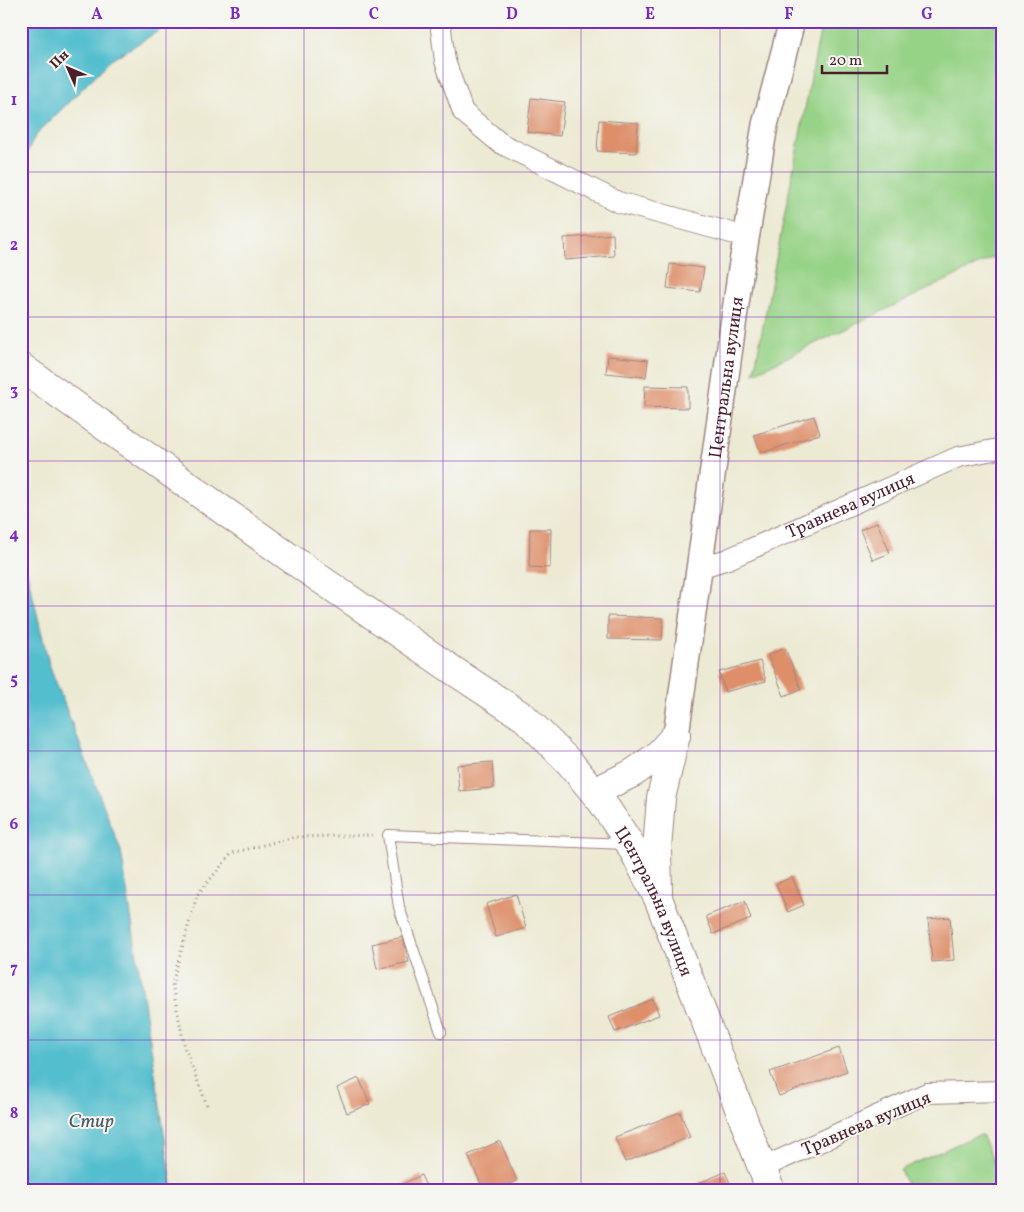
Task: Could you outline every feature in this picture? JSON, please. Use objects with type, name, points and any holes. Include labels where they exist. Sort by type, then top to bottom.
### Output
[{"type":"main road","name":"Центральна вулиця","points":[[21,367],[303,567],[525,718],[570,763],[594,792],[630,844],[658,898],[767,1179]]},
{"type":"main road","points":[[594,792],[633,773],[657,756],[676,735]]},
{"type":"main road","points":[[658,898],[657,849],[661,798],[676,735]]},
{"type":"street","points":[[440,21],[445,61],[463,112],[500,142],[618,202],[746,237]]},
{"type":"street","name":"Центральна вулиця","points":[[676,735],[746,237],[765,125],[792,21]]},
{"type":"street","name":"Травнева вулиця","points":[[699,568],[728,559],[958,457],[1003,448]]},
{"type":"street","name":"Травнева вулиця","points":[[767,1179],[928,1093],[1003,1090]]},
{"type":"lane","points":[[440,1032],[399,907],[388,835],[630,844]]},
{"type":"path","points":[[207,1105],[185,1048],[172,984],[197,895],[232,853],[295,837],[388,835]]},
{"type":"green space","points":[[822,21],[1003,21],[1003,253],[754,373]]},
{"type":"green space","points":[[982,1135],[1003,1183],[1003,1191],[910,1191],[900,1170],[973,1137]]},
{"type":"water","points":[[21,21],[175,21],[111,60],[35,136],[21,166]]},
{"type":"water","name":"Стир","points":[[21,547],[49,664],[121,851],[173,1191],[21,1191]]},
{"type":"building","points":[[531,98],[565,102],[560,136],[527,132]]},
{"type":"building","points":[[599,120],[638,123],[636,153],[597,151]]},
{"type":"building","points":[[613,234],[614,256],[565,260],[564,238]]},
{"type":"building","points":[[670,264],[704,268],[700,292],[667,288]]},
{"type":"building","points":[[608,356],[648,360],[646,377],[606,373]]},
{"type":"building","points":[[645,386],[688,387],[688,408],[644,407]]},
{"type":"building","points":[[814,416],[820,434],[761,453],[754,435]]},
{"type":"building","points":[[877,522],[890,553],[873,560],[860,530]]},
{"type":"building","points":[[530,529],[551,529],[550,568],[529,567]]},
{"type":"building","points":[[608,616],[663,618],[662,640],[608,639]]},
{"type":"building","points":[[785,648],[801,689],[784,696],[768,655]]},
{"type":"building","points":[[760,661],[766,681],[725,692],[719,672]]},
{"type":"building","points":[[492,762],[494,788],[459,791],[457,765]]},
{"type":"building","points":[[792,877],[804,905],[788,912],[776,884]]},
{"type":"building","points":[[516,894],[526,928],[496,937],[486,904]]},
{"type":"building","points":[[745,901],[751,919],[713,934],[706,916]]},
{"type":"building","points":[[950,917],[954,960],[932,962],[928,919]]},
{"type":"building","points":[[403,937],[409,962],[377,969],[372,944]]},
{"type":"building","points":[[653,999],[659,1015],[615,1032],[609,1017]]},
{"type":"building","points":[[839,1048],[847,1071],[779,1096],[770,1072]]},
{"type":"building","points":[[359,1078],[370,1104],[347,1113],[337,1088]]},
{"type":"building","points":[[680,1112],[690,1137],[625,1162],[615,1137]]},
{"type":"building","points":[[500,1141],[517,1181],[495,1191],[484,1191],[468,1155]]},
{"type":"building","points":[[725,1172],[733,1190],[691,1191],[690,1187]]},
{"type":"building","points":[[421,1175],[428,1191],[404,1191],[401,1185]]}]
